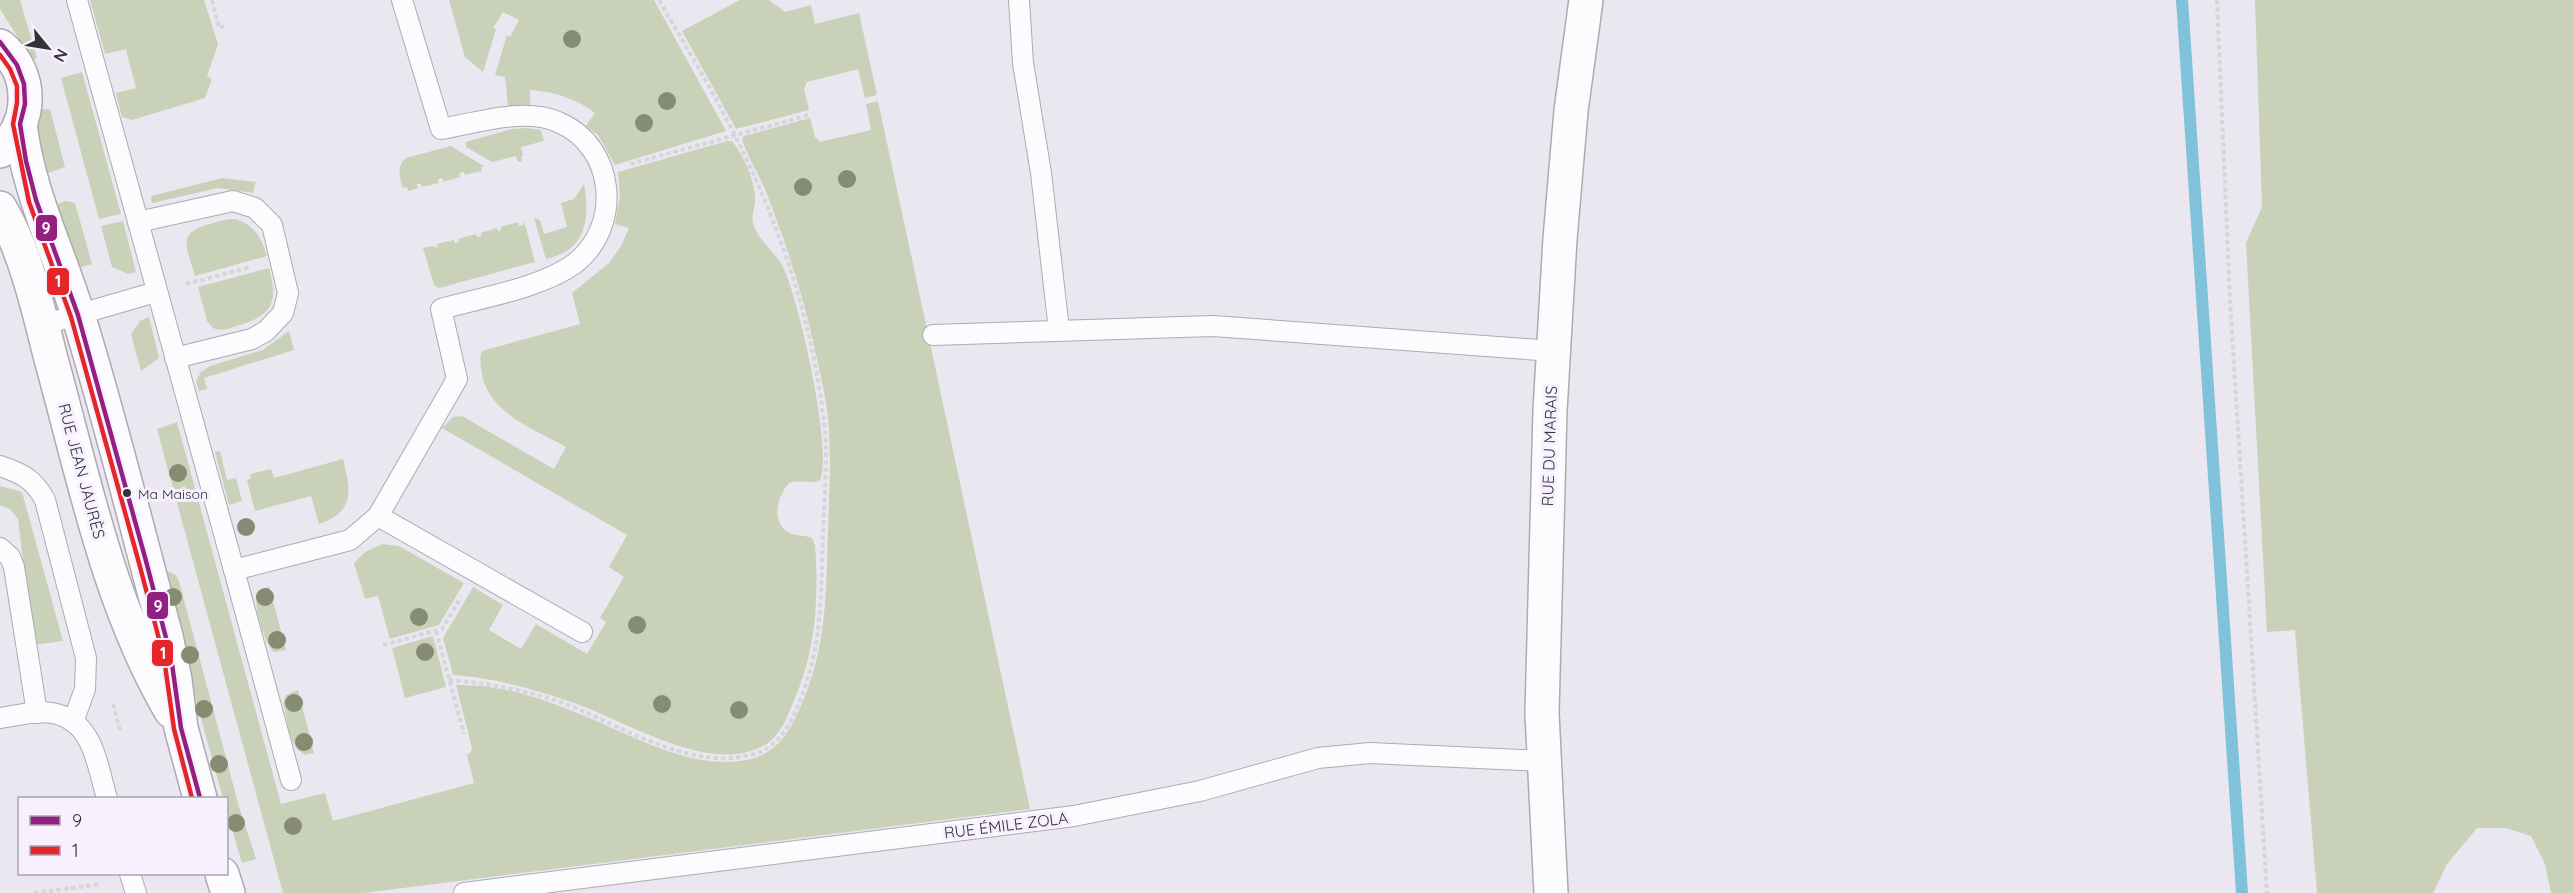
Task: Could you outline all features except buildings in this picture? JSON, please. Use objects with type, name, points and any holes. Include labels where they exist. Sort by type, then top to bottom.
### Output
[{"type":"main road","name":"RUE DU MARAIS","points":[[1551,893],[1544,761],[1546,520],[1553,351],[1567,155],[1586,0]]},
{"type":"main road","points":[[0,151],[16,133],[25,104],[24,84],[16,65],[1,46]]},
{"type":"main road","name":"RUE JEAN JAURÈS","points":[[20,124],[36,200],[78,315],[166,636],[175,680],[181,728],[200,797]]},
{"type":"main road","name":"RUE JEAN JAURÈS","points":[[0,208],[18,248],[42,325],[109,571],[125,615],[159,690],[181,728]]},
{"type":"main road","points":[[223,875],[228,893]]},
{"type":"lane","points":[[77,0],[291,780]]},
{"type":"lane","points":[[234,570],[350,540],[378,516],[457,379],[441,309],[545,280],[576,262],[597,237],[604,220],[607,202],[601,161],[590,145],[558,121],[538,117],[514,117],[441,129],[402,0]]},
{"type":"lane","points":[[1019,0],[1023,63],[1041,173],[1059,330]]},
{"type":"lane","points":[[138,222],[233,201],[255,208],[272,225],[288,293],[283,313],[276,323],[252,339],[175,358]]},
{"type":"lane","points":[[42,325],[156,292]]},
{"type":"lane","points":[[933,334],[1213,326],[1553,351]]},
{"type":"lane","points":[[0,466],[28,477],[38,485],[45,500],[86,658],[85,689],[73,722]]},
{"type":"lane","points":[[378,516],[582,632]]},
{"type":"lane","points":[[0,548],[10,557],[14,567],[37,713]]},
{"type":"lane","points":[[0,718],[51,713],[82,728],[93,746],[107,797]]},
{"type":"lane","name":"RUE ÉMILE ZOLA","points":[[464,893],[1074,816],[1200,791],[1318,758],[1345,754],[1370,753],[1544,761]]},
{"type":"path","points":[[212,0],[219,28],[225,26]]},
{"type":"path","points":[[449,680],[489,684],[531,693],[668,747],[704,756],[729,758],[757,754],[777,741],[787,726],[804,689],[815,651],[820,618],[825,477],[823,414],[809,342],[788,266],[757,184],[734,135],[659,0]]},
{"type":"path","points":[[2217,0],[2230,302],[2267,893]]},
{"type":"path","points":[[604,171],[809,115]]},
{"type":"path","points":[[156,292],[280,259]]},
{"type":"path","points":[[383,645],[442,629],[476,572]]},
{"type":"path","points":[[436,631],[464,734]]},
{"type":"path","points":[[110,695],[123,741]]},
{"type":"path","points":[[34,893],[133,882]]},
{"type":"green space","points":[[0,0],[20,0],[37,58],[32,60],[0,9]]},
{"type":"green space","points":[[90,0],[204,0],[218,44],[207,76],[212,79],[205,98],[132,120],[122,117],[116,93],[136,88],[126,49],[105,54]]},
{"type":"green space","points":[[449,0],[654,0],[726,131],[615,165],[598,135],[586,126],[595,113],[580,103],[556,94],[530,90],[530,105],[508,106],[505,77],[495,75],[507,35],[510,37],[519,20],[503,12],[493,28],[496,29],[483,72],[465,57]]},
{"type":"green space","points":[[740,0],[769,0],[785,12],[811,5],[815,24],[859,13],[877,95],[865,98],[858,69],[807,82],[804,89],[809,110],[736,129],[682,31]]},
{"type":"green space","points":[[2255,0],[2574,0],[2574,893],[2551,893],[2545,864],[2531,836],[2506,828],[2477,828],[2447,864],[2433,893],[2317,893],[2295,630],[2267,632],[2246,243],[2262,207]]},
{"type":"green space","points":[[82,72],[121,214],[99,219],[61,78]]},
{"type":"green space","points":[[878,101],[1030,809],[363,893],[283,893],[157,429],[177,422],[281,804],[325,793],[333,821],[474,783],[467,755],[472,748],[456,685],[498,688],[539,699],[648,744],[693,758],[724,762],[752,759],[762,755],[771,750],[791,727],[810,684],[816,662],[824,620],[830,444],[824,391],[800,292],[768,197],[742,139],[744,136],[810,118],[815,137],[820,142],[871,130],[866,104]]},
{"type":"green space","points":[[41,109],[50,109],[65,167],[43,175],[37,134]]},
{"type":"green space","points":[[512,129],[541,130],[544,141],[521,147],[522,161],[518,162],[516,156],[492,162],[466,147],[466,142]]},
{"type":"green space","points":[[732,141],[736,147],[751,177],[755,193],[753,220],[755,229],[781,263],[798,311],[818,408],[823,464],[820,480],[789,483],[782,494],[778,508],[782,527],[788,532],[812,538],[815,545],[816,603],[812,642],[802,680],[790,711],[775,737],[763,746],[742,753],[719,754],[669,743],[597,712],[547,694],[516,685],[453,675],[443,638],[473,587],[503,605],[489,630],[521,649],[536,624],[587,654],[606,622],[600,618],[624,577],[609,567],[627,535],[442,428],[453,417],[462,416],[554,469],[566,447],[515,419],[494,401],[482,375],[480,360],[482,351],[580,324],[572,293],[609,263],[621,246],[629,228],[615,224],[620,196],[618,172]]},
{"type":"green space","points":[[451,146],[485,167],[481,167],[482,171],[465,175],[464,172],[459,173],[460,177],[443,182],[443,178],[438,179],[439,183],[422,187],[421,184],[417,184],[418,188],[408,191],[407,187],[403,188],[400,169],[406,158]]},
{"type":"green space","points":[[222,178],[256,182],[253,193],[218,188],[152,203],[151,196]]},
{"type":"green space","points":[[584,184],[585,221],[578,241],[560,255],[546,259],[534,218],[540,220],[544,234],[567,227],[561,203],[574,199]]},
{"type":"green space","points":[[66,201],[75,203],[92,264],[76,269],[53,206]]},
{"type":"green space","points":[[235,219],[248,225],[256,233],[267,256],[195,276],[187,245],[190,233],[206,225]]},
{"type":"green space","points":[[123,221],[136,272],[128,274],[112,267],[101,226]]},
{"type":"green space","points":[[524,221],[535,262],[439,288],[434,285],[423,248],[433,246],[438,248],[437,244],[454,240],[455,243],[459,242],[458,239],[476,234],[477,237],[481,236],[481,233],[497,228],[498,231],[501,227],[518,222],[519,226],[523,225]]},
{"type":"green space","points":[[269,268],[273,297],[266,311],[251,321],[233,327],[223,330],[213,328],[207,321],[198,287]]},
{"type":"green space","points":[[149,317],[159,358],[141,371],[131,334],[140,321]]},
{"type":"green space","points":[[289,331],[294,350],[204,378],[207,389],[199,391],[196,381],[201,372],[210,366],[263,350]]},
{"type":"green space","points":[[220,451],[227,480],[236,478],[242,501],[229,505],[215,452]]},
{"type":"green space","points":[[343,459],[348,481],[348,499],[345,507],[331,519],[319,524],[311,496],[255,511],[247,480],[251,478],[250,474],[271,469],[274,478]]},
{"type":"green space","points":[[0,486],[22,492],[63,641],[33,645],[18,519],[10,509],[0,505]]},
{"type":"green space","points":[[382,544],[399,546],[464,583],[439,625],[390,639],[378,596],[365,599],[354,563],[365,552]]},
{"type":"green space","points":[[159,567],[176,575],[179,581],[238,803],[256,859],[242,863],[228,815],[228,797],[223,797]]},
{"type":"green space","points":[[269,586],[286,650],[274,652],[260,624],[257,593]]},
{"type":"green space","points":[[433,636],[446,687],[405,698],[392,648]]},
{"type":"green space","points":[[298,690],[314,753],[306,755],[300,752],[292,740],[283,703],[286,695]]},
{"type":"waterway","points":[[2182,0],[2242,893]]},
{"type":"transit line","name":"9","points":[[0,42],[17,65],[24,84],[25,104],[20,124],[26,161],[36,200],[78,315],[146,561],[171,657],[181,728],[200,797]]},
{"type":"transit line","name":"1","points":[[0,55],[10,69],[17,86],[13,124],[29,202],[71,317],[139,563],[164,658],[174,729],[192,797]]},
{"type":"place","name":"Ma Maison","points":[[127,493]]}]
